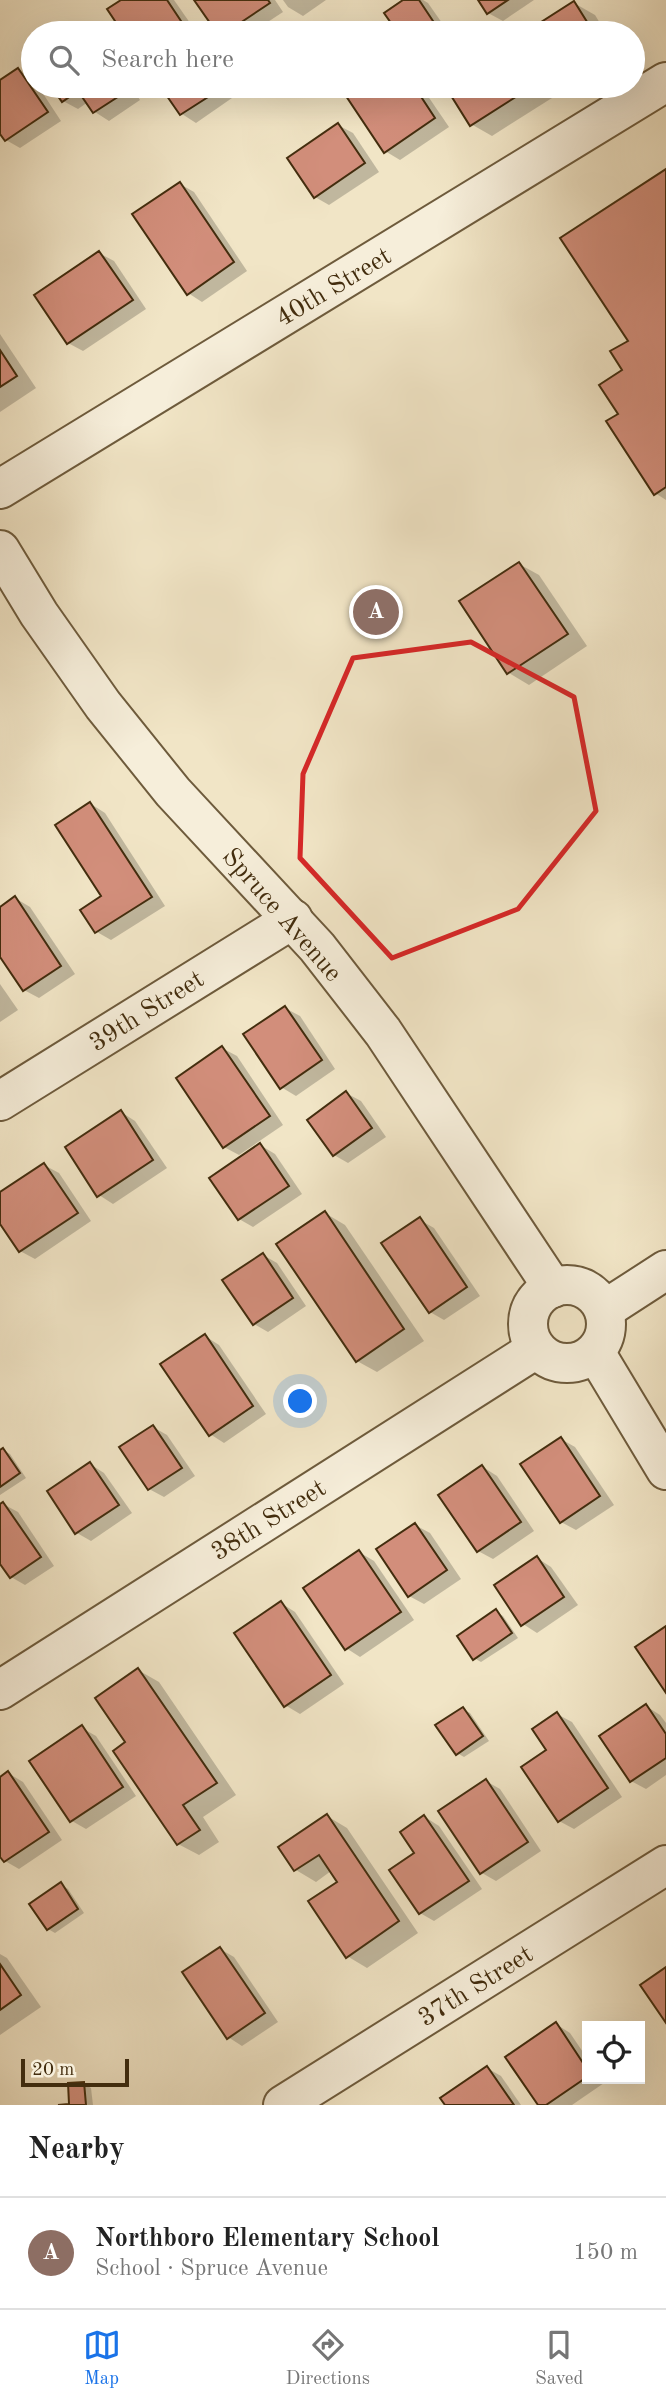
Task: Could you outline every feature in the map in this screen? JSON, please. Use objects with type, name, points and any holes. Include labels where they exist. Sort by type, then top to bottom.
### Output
[{"type":"street","name":"40th Street","points":[[645,95],[666,82]]},
{"type":"street","name":"40th Street","points":[[0,489],[640,98]]},
{"type":"street","name":"Spruce Avenue","points":[[0,550],[39,614],[103,705],[173,792],[293,919],[383,1032],[553,1288]]},
{"type":"street","name":"39th Street","points":[[0,1101],[293,919]]},
{"type":"street","points":[[604,1310],[666,1270]]},
{"type":"street","points":[[577,1286],[597,1299],[604,1310],[606,1332],[602,1343],[584,1360],[572,1364],[558,1363],[546,1358],[530,1339],[528,1314],[542,1294],[553,1288],[577,1286]]},
{"type":"street","name":"38th Street","points":[[0,1690],[536,1349]]},
{"type":"street","points":[[595,1352],[666,1470]]},
{"type":"street","name":"37th Street","points":[[283,2105],[666,1865]]},
{"type":"highlighted area","points":[[471,642],[574,697],[596,811],[518,909],[392,958],[300,858],[303,774],[353,658]]},
{"type":"building","points":[[121,0],[167,0],[181,21],[115,21],[107,9]]},
{"type":"building","points":[[194,0],[268,0],[270,3],[243,21],[209,21]]},
{"type":"building","points":[[403,0],[419,0],[433,21],[390,21],[384,13]]},
{"type":"building","points":[[478,0],[508,0],[487,14]]},
{"type":"building","points":[[574,1],[586,21],[543,21]]},
{"type":"building","points":[[18,68],[21,72],[21,98],[38,98],[48,112],[5,141],[0,134],[0,80]]},
{"type":"building","points":[[83,98],[116,98],[93,113]]},
{"type":"building","points":[[168,98],[207,98],[180,115]]},
{"type":"building","points":[[347,98],[422,98],[435,118],[384,153]]},
{"type":"building","points":[[452,98],[514,98],[470,126]]},
{"type":"building","points":[[338,123],[365,163],[314,198],[287,158]]},
{"type":"building","points":[[666,169],[666,487],[654,495],[606,421],[618,414],[599,385],[622,370],[610,351],[628,341],[560,238]]},
{"type":"building","points":[[180,182],[234,262],[187,295],[132,214]]},
{"type":"building","points":[[99,251],[133,300],[67,344],[34,295]]},
{"type":"building","points":[[0,350],[17,376],[0,387]]},
{"type":"building","points":[[519,562],[568,634],[507,674],[459,601]]},
{"type":"building","points":[[90,802],[152,897],[95,933],[80,910],[101,896],[55,825]]},
{"type":"building","points":[[15,896],[61,966],[23,991],[0,957],[0,907]]},
{"type":"building","points":[[285,1006],[322,1060],[280,1089],[243,1034]]},
{"type":"building","points":[[222,1046],[270,1116],[223,1148],[176,1078]]},
{"type":"building","points":[[346,1091],[372,1128],[333,1156],[307,1120]]},
{"type":"building","points":[[121,1110],[153,1160],[97,1197],[65,1147]]},
{"type":"building","points":[[260,1143],[289,1186],[238,1220],[209,1178]]},
{"type":"building","points":[[44,1163],[78,1213],[19,1252],[0,1224],[0,1192]]},
{"type":"building","points":[[325,1211],[404,1329],[356,1362],[276,1244]]},
{"type":"building","points":[[420,1217],[467,1287],[429,1313],[381,1243]]},
{"type":"building","points":[[263,1253],[293,1298],[253,1325],[222,1280]]},
{"type":"building","points":[[205,1334],[253,1406],[209,1436],[160,1364]]},
{"type":"building","points":[[153,1425],[182,1468],[148,1490],[119,1447]]},
{"type":"building","points":[[561,1437],[600,1496],[560,1523],[520,1464]]},
{"type":"building","points":[[3,1448],[20,1473],[0,1487],[0,1450]]},
{"type":"building","points":[[90,1462],[119,1505],[75,1534],[47,1491]]},
{"type":"building","points":[[482,1465],[521,1522],[477,1552],[438,1495]]},
{"type":"building","points":[[3,1502],[41,1557],[10,1578],[0,1564],[0,1504]]},
{"type":"building","points":[[415,1523],[447,1570],[408,1597],[376,1549]]},
{"type":"building","points":[[359,1550],[401,1612],[345,1650],[303,1588]]},
{"type":"building","points":[[537,1556],[564,1597],[521,1626],[494,1585]]},
{"type":"building","points":[[281,1601],[331,1675],[284,1707],[234,1633]]},
{"type":"building","points":[[496,1609],[512,1633],[473,1660],[457,1636]]},
{"type":"building","points":[[666,1626],[666,1693],[635,1647]]},
{"type":"building","points":[[138,1668],[217,1783],[183,1805],[200,1830],[177,1845],[113,1751],[125,1742],[95,1698]]},
{"type":"building","points":[[646,1704],[666,1734],[666,1758],[630,1782],[599,1736]]},
{"type":"building","points":[[463,1707],[483,1736],[456,1755],[435,1725]]},
{"type":"building","points":[[557,1712],[608,1788],[558,1822],[521,1767],[546,1750],[532,1729]]},
{"type":"building","points":[[82,1725],[123,1787],[70,1822],[29,1761]]},
{"type":"building","points":[[8,1771],[49,1832],[4,1862],[0,1857],[0,1777]]},
{"type":"building","points":[[486,1779],[528,1842],[480,1874],[438,1811]]},
{"type":"building","points":[[327,1814],[399,1921],[346,1958],[308,1901],[337,1882],[319,1855],[294,1871],[278,1847]]},
{"type":"building","points":[[424,1815],[469,1881],[419,1914],[389,1870],[414,1853],[400,1832]]},
{"type":"building","points":[[61,1882],[78,1909],[47,1930],[29,1904]]},
{"type":"building","points":[[220,1947],[265,2013],[227,2039],[182,1972]]},
{"type":"building","points":[[0,1964],[21,1995],[0,2010]]},
{"type":"building","points":[[666,1967],[666,2023],[640,1985]]},
{"type":"building","points":[[556,2022],[582,2061],[582,2080],[546,2105],[538,2105],[505,2057]]},
{"type":"building","points":[[487,2066],[514,2105],[445,2105],[440,2098]]},
{"type":"building","points":[[84,2082],[86,2105],[58,2105],[69,2104],[68,2083]]},
{"type":"place","name":"Northboro Elementary School","points":[[376,612]]}]
